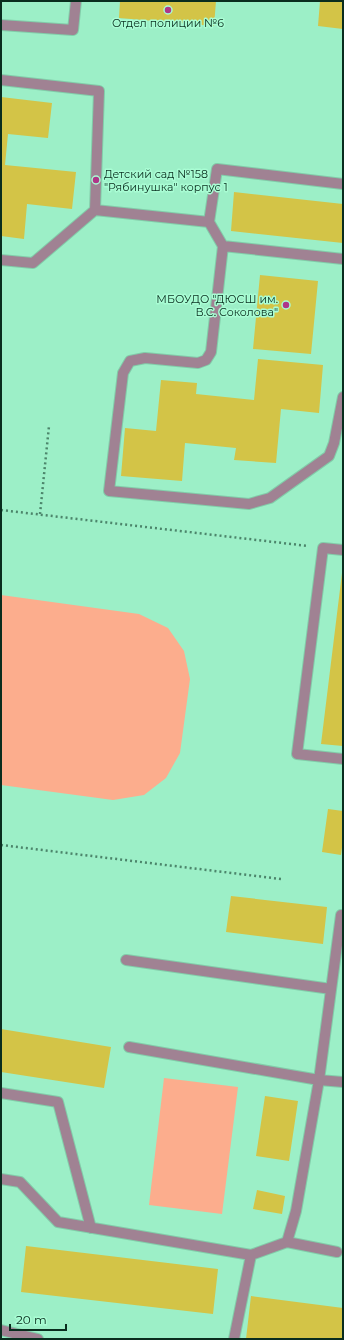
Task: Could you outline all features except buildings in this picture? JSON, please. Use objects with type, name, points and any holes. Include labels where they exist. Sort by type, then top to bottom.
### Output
[{"type":"lane","points":[[1,25],[73,30],[76,1]]},
{"type":"lane","points":[[1,80],[99,91],[95,210]]},
{"type":"lane","points":[[343,184],[217,169],[210,222],[222,246],[211,352],[206,360],[198,363],[145,358],[130,361],[123,373],[109,491],[249,504],[270,498],[328,456],[334,443],[343,397]]},
{"type":"lane","points":[[1,260],[33,263],[95,210],[210,222]]},
{"type":"lane","points":[[222,246],[343,259]]},
{"type":"lane","points":[[343,550],[323,548],[297,754],[343,759]]},
{"type":"lane","points":[[287,1242],[296,1211],[319,1080],[341,915]]},
{"type":"lane","points":[[126,960],[331,989]]},
{"type":"lane","points":[[129,1047],[319,1080],[343,1082]]},
{"type":"lane","points":[[1,1093],[58,1102],[91,1228]]},
{"type":"lane","points":[[1,1179],[20,1182],[58,1222],[251,1255],[287,1242],[337,1252]]},
{"type":"lane","points":[[234,1339],[251,1255]]},
{"type":"lane","points":[[1,1330],[38,1339]]},
{"type":"path","points":[[40,514],[49,426]]},
{"type":"path","points":[[1,510],[323,548]]},
{"type":"path","points":[[1,845],[280,879]]},
{"type":"shaded area","points":[[1,595],[139,614],[168,628],[184,651],[190,679],[180,753],[166,778],[144,795],[113,800],[1,785]]},
{"type":"shaded area","points":[[164,1078],[238,1087],[222,1214],[149,1205]]},
{"type":"place","name":"Отдел полиции №6","points":[[168,10]]},
{"type":"place","name":"Детский сад №158 \"Рябинушка\" корпус 1","points":[[96,180]]},
{"type":"place","name":"МБОУДО \"ДЮСШ им. В.С. Соколова\"","points":[[286,305]]}]
